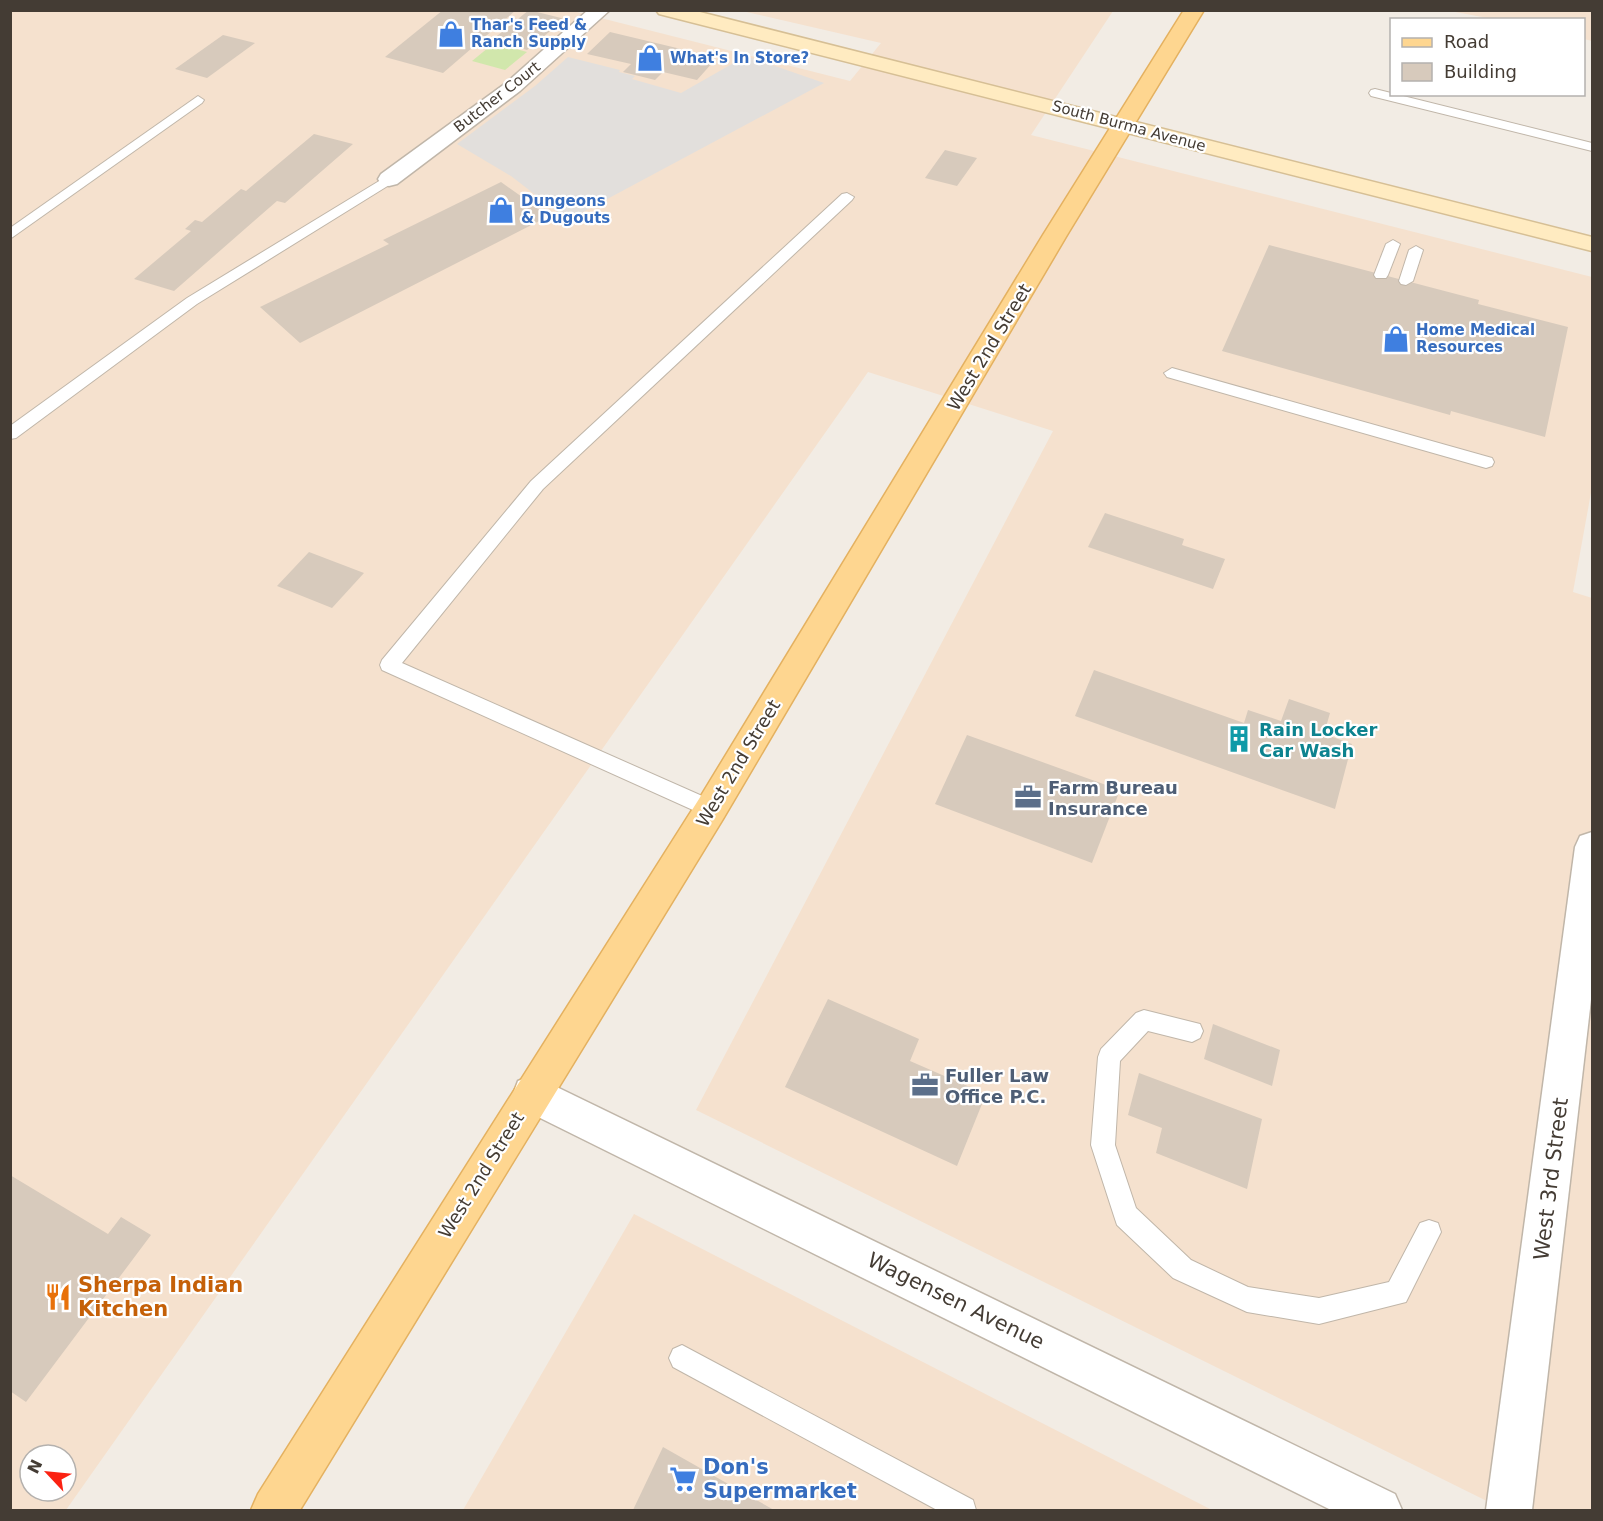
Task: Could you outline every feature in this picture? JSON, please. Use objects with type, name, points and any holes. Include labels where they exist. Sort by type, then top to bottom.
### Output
[{"type":"main road","name":"West 2nd Street","points":[[274,1510],[711,809],[1194,10]]},
{"type":"street","name":"Butcher Court","points":[[389,179],[513,87],[600,10]]},
{"type":"street","name":"South Burma Avenue","points":[[666,10],[1593,244]]},
{"type":"street","name":"West 3rd Street","points":[[1509,1510],[1593,847]]},
{"type":"street","name":"Wagensen Avenue","points":[[532,1094],[1379,1510]]},
{"type":"lane","points":[[1375,93],[1593,147]]},
{"type":"lane","points":[[10,235],[198,100]]},
{"type":"lane","points":[[10,434],[192,301],[389,179]]},
{"type":"lane","points":[[711,809],[389,665],[537,485],[848,197]]},
{"type":"lane","points":[[1382,274],[1393,244]]},
{"type":"lane","points":[[1406,281],[1416,250]]},
{"type":"lane","points":[[1172,373],[1486,462]]},
{"type":"lane","points":[[1192,1031],[1144,1020],[1109,1057],[1103,1145],[1126,1216],[1182,1269],[1247,1299],[1318,1311],[1397,1293],[1429,1232]]},
{"type":"lane","points":[[682,1358],[963,1510]]},
{"type":"shaded area","points":[[10,11],[573,11],[850,81],[881,43],[742,11],[1113,11],[1031,135],[1592,277],[1592,487],[1573,592],[1592,598],[1592,1510],[1505,1510],[696,1110],[1053,431],[868,372],[78,1493],[78,1443],[18,1443],[18,1503],[71,1503],[66,1510],[11,1510]]},
{"type":"shaded area","points":[[1450,11],[1592,11],[1592,41],[1585,39],[1585,18],[1488,18]]},
{"type":"shaded area","points":[[746,56],[824,83],[568,220],[511,176],[457,144],[535,86],[568,57],[620,70],[619,72],[635,76],[632,79],[681,93]]},
{"type":"shaded area","points":[[634,1214],[1212,1510],[463,1510]]},
{"type":"green space","points":[[494,43],[527,52],[505,70],[472,61]]},
{"type":"building","name":"Thar's Feed & Ranch Supply","points":[[443,10],[516,10],[443,73],[385,57]]},
{"type":"building","points":[[529,10],[565,19],[527,50],[492,40]]},
{"type":"building","name":"What's In Store?","points":[[610,32],[681,49],[677,54],[713,62],[697,80],[663,72],[655,80],[623,72],[631,64],[587,54]]},
{"type":"building","points":[[223,35],[255,43],[207,78],[175,69]]},
{"type":"building","points":[[314,134],[353,144],[285,203],[277,201],[174,291],[134,279],[191,231],[185,229],[195,220],[202,222],[241,189],[246,191]]},
{"type":"building","points":[[945,150],[977,158],[957,186],[925,178]]},
{"type":"building","points":[[501,182],[549,216],[300,343],[260,307],[389,244],[383,240]]},
{"type":"building","name":"Home Medical Resources","points":[[1269,245],[1479,300],[1478,304],[1568,327],[1545,437],[1451,411],[1450,415],[1222,351]]},
{"type":"building","points":[[1105,513],[1184,539],[1182,545],[1225,559],[1213,589],[1088,547]]},
{"type":"building","points":[[309,552],[364,573],[332,608],[277,586]]},
{"type":"building","name":"Rain Locker Car Wash","points":[[1094,670],[1244,723],[1248,710],[1281,721],[1289,699],[1330,713],[1324,734],[1352,744],[1335,809],[1075,716]]},
{"type":"building","name":"Farm Bureau Insurance","points":[[967,735],[1120,790],[1092,863],[935,804]]},
{"type":"building","points":[[828,999],[919,1039],[910,1061],[986,1094],[957,1166],[785,1087]]},
{"type":"building","points":[[1213,1024],[1280,1050],[1272,1086],[1204,1059]]},
{"type":"building","points":[[1139,1073],[1262,1119],[1247,1189],[1156,1153],[1162,1128],[1128,1115]]},
{"type":"building","name":"Sherpa Indian Kitchen","points":[[10,1175],[108,1234],[121,1217],[151,1235],[26,1402],[10,1391]]},
{"type":"building","name":"Don's Supermarket","points":[[663,1447],[774,1510],[633,1510]]},
{"type":"place","name":"Thar's Feed & Ranch Supply","points":[[451,34]]},
{"type":"place","name":"What's In Store?","points":[[650,58]]},
{"type":"place","name":"Dungeons & Dugouts","points":[[501,210]]},
{"type":"place","name":"Home Medical Resources","points":[[1396,339]]},
{"type":"place","name":"Rain Locker Car Wash","points":[[1239,739]]},
{"type":"place","name":"Farm Bureau Insurance","points":[[1028,797]]},
{"type":"place","name":"Fuller Law Office P.C.","points":[[925,1085]]},
{"type":"place","name":"Sherpa Indian Kitchen","points":[[58,1297]]},
{"type":"place","name":"Don's Supermarket","points":[[683,1479]]}]
